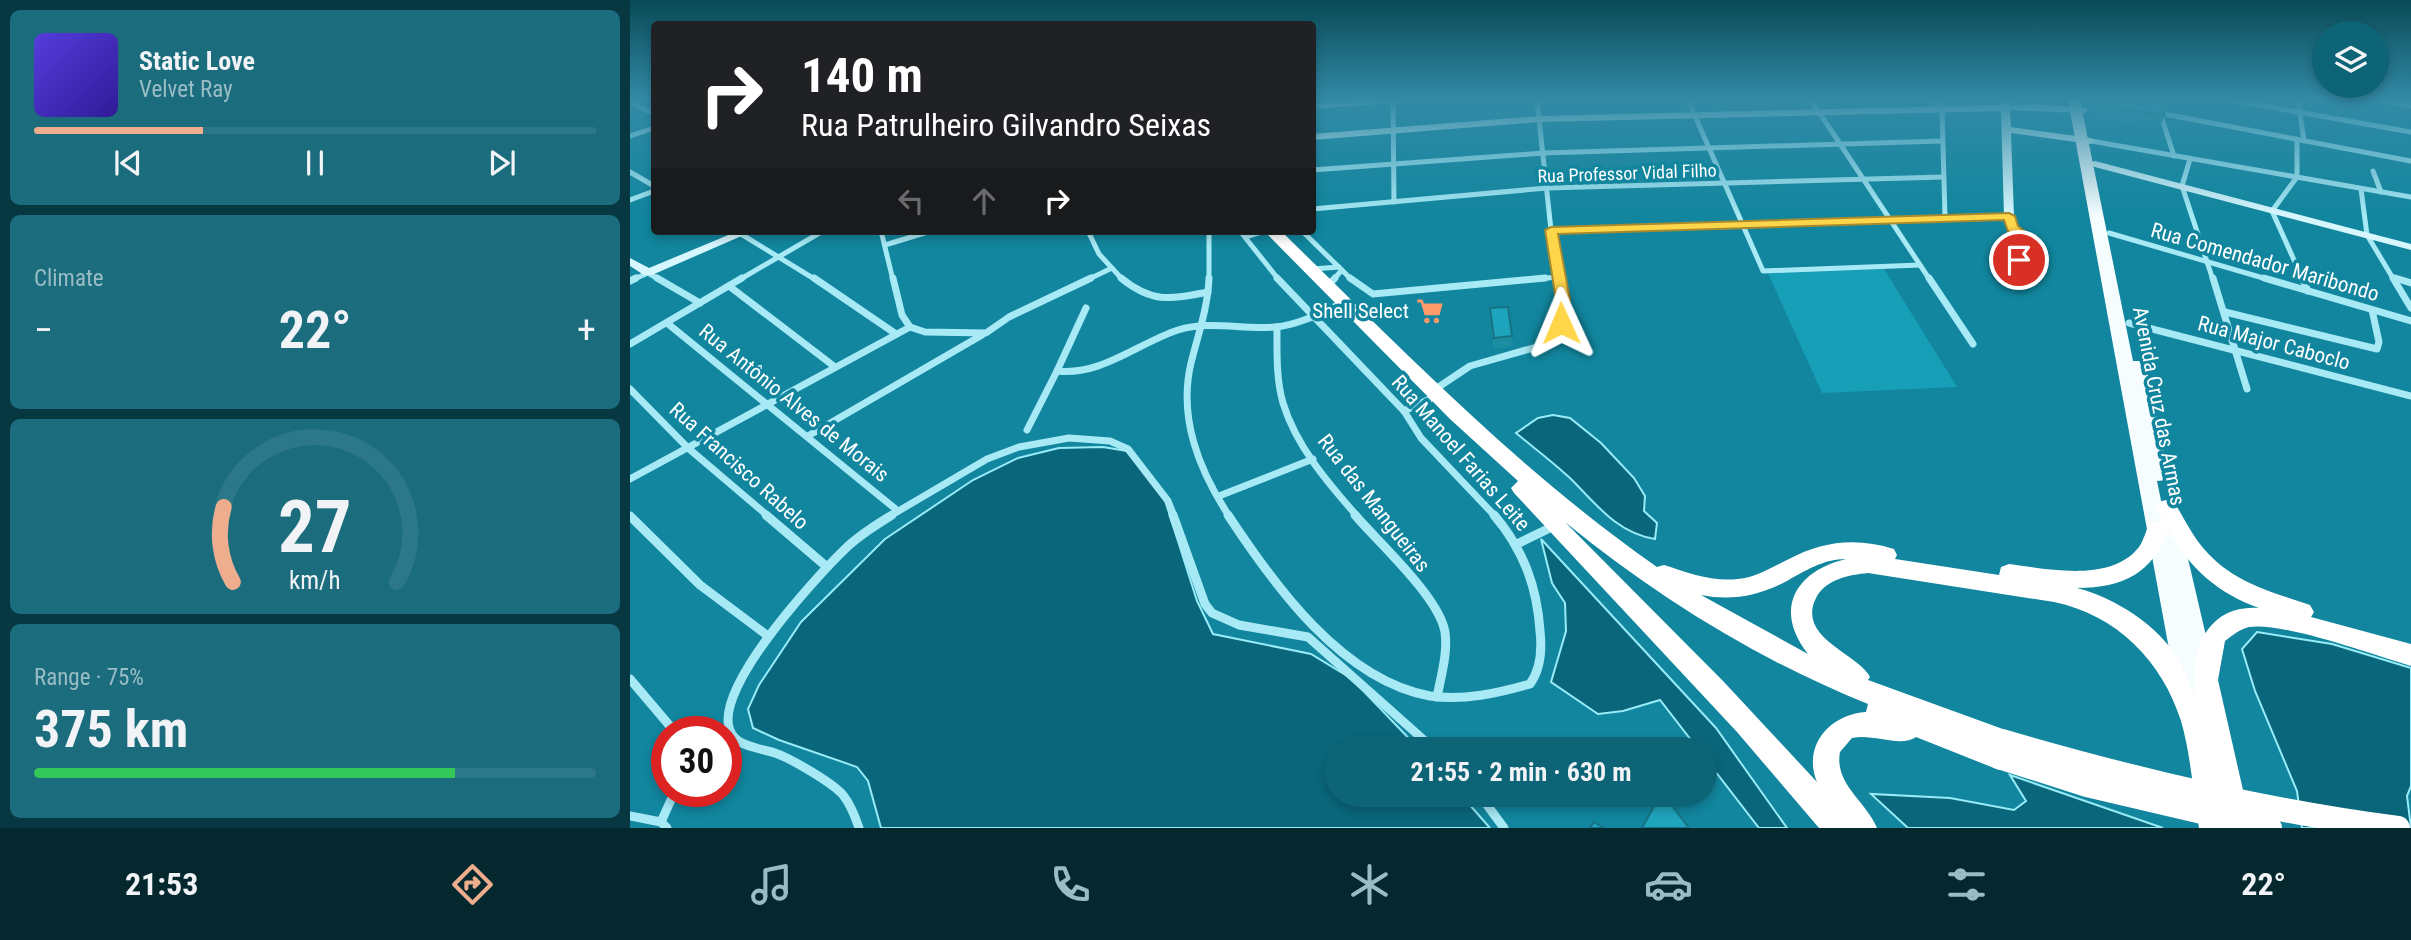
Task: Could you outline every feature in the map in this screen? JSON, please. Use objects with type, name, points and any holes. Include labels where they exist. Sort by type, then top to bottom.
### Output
[{"type":"highway","points":[[1259,235],[1531,481],[1615,549],[1737,628],[1827,675],[2087,785],[2270,828]]},
{"type":"highway","points":[[1261,235],[1311,268],[1555,525],[1715,688],[1807,790],[1837,828]]},
{"type":"highway","points":[[1537,504],[1634,578],[1731,638],[1824,686],[1945,737]]},
{"type":"highway","points":[[1615,549],[1675,578],[1717,589],[1738,589],[1762,583],[1811,558],[1842,550],[2067,580],[2118,573],[2138,563],[2149,551],[2162,518],[2201,562],[2230,584],[2282,606],[2411,643]]},
{"type":"highway","points":[[1897,704],[1837,664],[1809,636],[1803,609],[1806,593],[1813,582],[1829,571],[1847,565],[1868,564],[2080,598],[2125,621],[2155,648],[2169,666],[2194,722],[2213,828]]},
{"type":"highway","points":[[2237,828],[2205,680],[2216,634],[2235,621],[2251,617],[2283,619],[2411,655]]},
{"type":"highway","points":[[1863,828],[1837,794],[1829,778],[1826,754],[1836,735],[1846,726],[1858,723],[1945,737],[2084,765],[2265,807],[2398,828]]},
{"type":"main road","name":"Avenida Cruz das Armas","points":[[2086,141],[2095,164],[2129,323],[2194,722]]},
{"type":"main road","name":"Avenida Cruz das Armas","points":[[2086,141],[2162,518],[2205,680]]},
{"type":"street","points":[[1392,139],[1394,202]]},
{"type":"street","points":[[1404,411],[1470,366],[1539,347],[1552,340],[1563,311],[1541,139]]},
{"type":"street","points":[[1706,139],[1763,271],[1920,265]]},
{"type":"street","points":[[1836,139],[1973,344]]},
{"type":"street","points":[[2006,139],[2009,216],[2012,228],[2027,238],[2019,260]]},
{"type":"street","points":[[2070,139],[2411,197]]},
{"type":"street","points":[[2168,139],[2174,156]]},
{"type":"street","points":[[2293,139],[2411,161]]},
{"type":"street","points":[[2272,211],[2297,177],[2300,140]]},
{"type":"street","points":[[1316,170],[1543,153],[1942,141],[1945,217]]},
{"type":"street","points":[[2189,159],[2182,186],[2225,312],[2247,389]]},
{"type":"street","points":[[2095,164],[2411,247]]},
{"type":"street","points":[[2373,171],[2381,192]]},
{"type":"street","points":[[630,172],[651,184]]},
{"type":"street","name":"Rua Professor Vidal Filho","points":[[1316,209],[1547,188],[1943,177]]},
{"type":"street","points":[[2361,189],[2367,236],[2411,308]]},
{"type":"street","points":[[630,200],[651,192]]},
{"type":"street","points":[[2272,211],[2308,291]]},
{"type":"street","points":[[1551,230],[2009,216]]},
{"type":"street","name":"Rua Comendador Maribondo","points":[[2109,233],[2411,321]]},
{"type":"street","points":[[630,281],[735,235]]},
{"type":"street","points":[[747,235],[896,334]]},
{"type":"street","points":[[630,344],[816,235]]},
{"type":"street","points":[[882,235],[902,315],[909,327],[925,332],[986,332]]},
{"type":"street","points":[[885,245],[918,235]]},
{"type":"street","points":[[1089,235],[1091,244],[1126,282],[1158,297],[1171,299],[1208,292]]},
{"type":"street","points":[[1209,235],[1208,292],[1187,382],[1186,410],[1192,443],[1219,496],[1254,553],[1318,630],[1357,664],[1415,692],[1437,697]]},
{"type":"street","name":"Rua Manoel Farias Leite","points":[[1257,235],[1272,274],[1315,315],[1404,411],[1420,437],[1488,505],[1517,544],[1538,590],[1541,644],[1536,675],[1530,684],[1468,697],[1437,697]]},
{"type":"street","points":[[1306,235],[1366,292],[1398,293],[1558,277]]},
{"type":"street","points":[[630,261],[700,303]]},
{"type":"street","points":[[807,436],[1009,317],[1112,268]]},
{"type":"street","points":[[1311,268],[1340,269]]},
{"type":"street","points":[[1328,286],[1340,269]]},
{"type":"street","points":[[2394,278],[2411,283]]},
{"type":"street","points":[[729,286],[835,367]]},
{"type":"street","points":[[1058,372],[1075,374],[1091,369],[1177,330],[1201,324],[1277,327],[1336,306]]},
{"type":"street","points":[[1027,430],[1058,372],[1086,307]]},
{"type":"street","points":[[2225,312],[2377,349],[2379,342],[2372,310]]},
{"type":"street","name":"Rua Antônio Alves de Morais","points":[[667,323],[898,511]]},
{"type":"street","name":"Rua Major Caboclo","points":[[2129,323],[2411,396]]},
{"type":"street","points":[[630,479],[909,327]]},
{"type":"street","name":"Rua das Mangueiras","points":[[1277,327],[1278,369],[1283,403],[1291,424],[1343,500],[1437,611],[1444,627],[1445,639],[1437,697]]},
{"type":"street","name":"Rua Francisco Rabelo","points":[[630,389],[688,447],[827,567]]},
{"type":"street","points":[[730,716],[735,686],[768,636],[827,567],[857,538],[898,511],[1004,451],[1069,438],[1118,443],[1128,449],[1168,501],[1205,604],[1212,613],[1239,625],[1308,638],[1420,737]]},
{"type":"street","points":[[1219,496],[1313,459]]},
{"type":"street","points":[[630,516],[700,585],[768,636]]},
{"type":"street","points":[[1517,544],[1555,525]]},
{"type":"street","points":[[630,679],[661,716]]},
{"type":"street","points":[[742,742],[781,755],[841,792],[852,808],[859,828]]},
{"type":"street","points":[[630,816],[664,825],[670,807]]},
{"type":"street","points":[[1489,807],[1504,828]]},
{"type":"shaded area","points":[[1884,269],[1957,387],[1822,393],[1768,273]]},
{"type":"shaded area","points":[[1553,415],[1570,418],[1601,443],[1634,478],[1645,496],[1644,511],[1657,523],[1655,539],[1629,531],[1618,524],[1564,473],[1516,433],[1538,418]]},
{"type":"shaded area","points":[[1103,447],[1127,451],[1163,494],[1197,601],[1213,634],[1311,654],[1352,679],[1408,737],[1325,737],[1325,807],[1472,807],[1490,828],[881,828],[868,781],[857,767],[779,740],[753,728],[748,709],[759,685],[801,622],[885,539],[973,480],[1018,458],[1059,448]]},
{"type":"shaded area","points":[[1541,539],[1716,728],[1787,828],[1759,828],[1717,774],[1717,737],[1689,737],[1660,700],[1623,711],[1598,714],[1551,682],[1566,631],[1565,603],[1552,583]]},
{"type":"shaded area","points":[[2257,632],[2332,644],[2411,668],[2411,786],[2407,796],[2411,828],[2302,828],[2297,791],[2255,691],[2242,649]]},
{"type":"shaded area","points":[[2010,775],[2163,828],[1908,828],[1871,794],[1950,798],[2014,810],[2026,801]]},
{"type":"building","points":[[1508,307],[1512,336],[1494,338],[1490,308]]},
{"type":"building","points":[[1654,807],[1673,807],[1689,828],[1642,828]]},
{"type":"building","points":[[1594,822],[1604,828],[1590,828]]},
{"type":"place","name":"Shell Select","points":[[1430,311]]},
{"type":"route","points":[[1561,323],[1563,300],[1551,230],[2009,216],[2012,228],[2027,238],[2019,260]]}]
